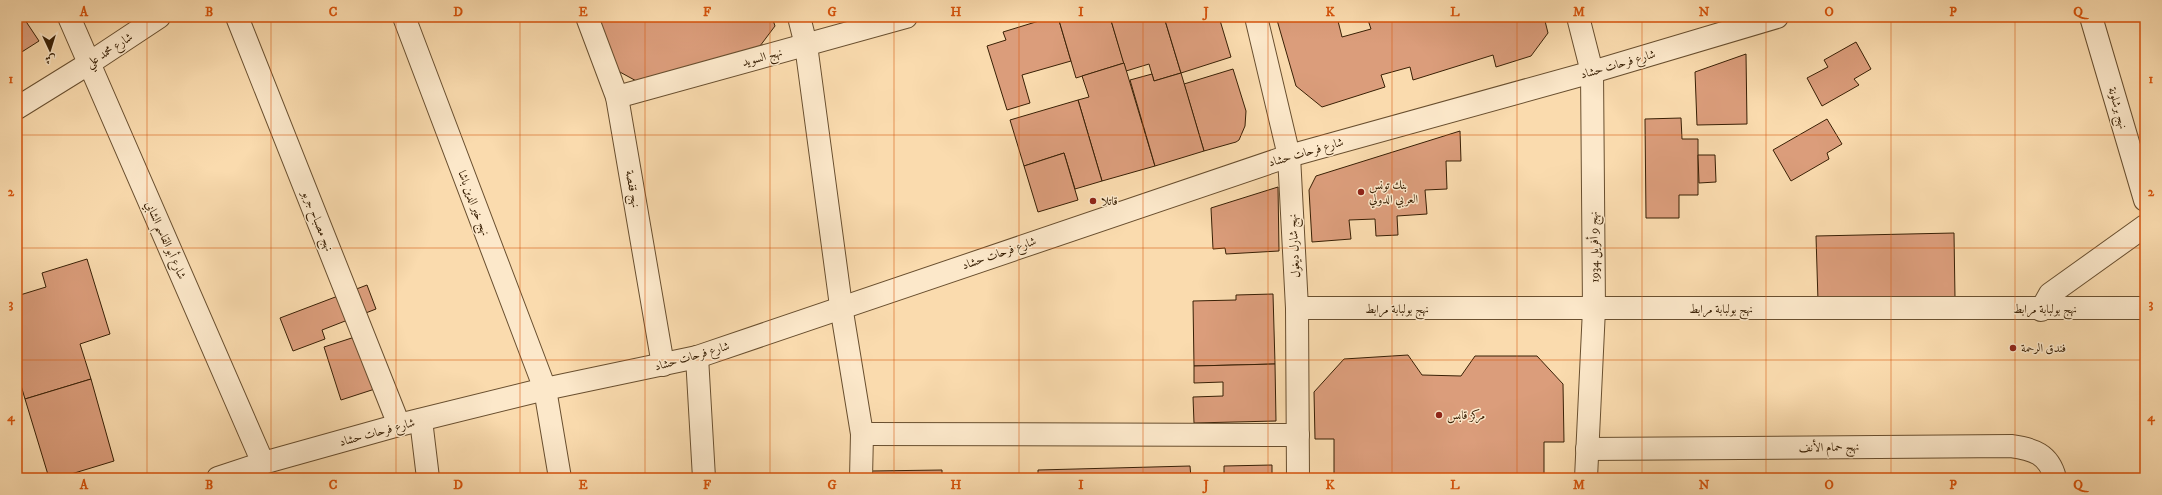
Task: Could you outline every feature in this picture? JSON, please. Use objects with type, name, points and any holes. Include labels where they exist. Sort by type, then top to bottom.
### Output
[{"type":"street","name":"شارع أبو القاسم الشابي","points":[[69,17],[88,64],[263,463]]},
{"type":"street","name":"شارع محمد علي","points":[[17,108],[88,64],[159,17]]},
{"type":"street","name":"نهج مصباح جربو","points":[[238,17],[400,425]]},
{"type":"street","name":"نهج خير الدين باشا","points":[[404,17],[545,389],[560,478]]},
{"type":"street","name":"نهج قفصة","points":[[587,17],[617,97],[663,365]]},
{"type":"street","points":[[799,17],[806,45],[841,306],[862,434],[861,478]]},
{"type":"street","name":"نهج السويد","points":[[617,97],[906,17]]},
{"type":"street","name":"نهج شارل ديغول","points":[[1256,17],[1289,156],[1297,308],[1298,478]]},
{"type":"street","name":"نهج 9 أفريل 1934","points":[[1578,17],[1592,72],[1594,309],[1586,478]]},
{"type":"street","name":"شارع فرحات حشاد","points":[[218,478],[263,463],[400,425],[545,389],[697,357],[841,306],[1289,156],[1592,72],[1777,17]]},
{"type":"street","name":"نهج برشلونة","points":[[2091,17],[2145,200]]},
{"type":"street","points":[[2041,310],[2050,294],[2145,226]]},
{"type":"street","name":"نهج بولبابة مرابط","points":[[1297,308],[2041,310],[2145,308]]},
{"type":"street","points":[[697,357],[704,478]]},
{"type":"street","points":[[420,420],[428,478]]},
{"type":"street","points":[[862,434],[1298,434]]},
{"type":"street","name":"نهج حمام الأنف","points":[[1587,450],[2012,446],[2031,449],[2045,458],[2053,471],[2055,478]]},
{"type":"building","points":[[17,17],[23,17],[39,41],[17,55]]},
{"type":"building","points":[[598,17],[772,17],[775,26],[760,46],[640,83],[618,71]]},
{"type":"building","points":[[1052,17],[1058,17],[1071,61],[1022,75],[1030,103],[1007,110],[987,46],[1006,40],[1003,32]]},
{"type":"building","points":[[1058,17],[1110,17],[1124,63],[1076,78]]},
{"type":"building","points":[[1110,17],[1164,17],[1181,73],[1154,81],[1149,64],[1126,71]]},
{"type":"building","points":[[1164,17],[1219,17],[1231,57],[1181,73]]},
{"type":"building","points":[[1286,17],[1337,17],[1342,37],[1371,29],[1367,17],[1544,17],[1548,33],[1531,56],[1496,67],[1493,55],[1413,80],[1410,67],[1381,75],[1385,87],[1322,107],[1296,86],[1277,20]]},
{"type":"building","points":[[1856,42],[1871,69],[1854,79],[1859,85],[1822,106],[1807,78],[1828,67],[1824,60]]},
{"type":"building","points":[[1746,54],[1747,124],[1697,125],[1695,72]]},
{"type":"building","points":[[1124,63],[1155,166],[1102,181],[1078,100],[1089,97],[1082,76]]},
{"type":"building","points":[[1233,69],[1246,111],[1245,126],[1239,140],[1236,142],[1204,151],[1184,84]]},
{"type":"building","points":[[1181,73],[1204,151],[1155,166],[1130,80],[1152,74],[1154,81]]},
{"type":"building","points":[[1078,100],[1102,181],[1075,189],[1064,153],[1024,166],[1010,120]]},
{"type":"building","points":[[1681,118],[1682,139],[1698,139],[1698,195],[1679,195],[1679,218],[1646,218],[1645,119]]},
{"type":"building","points":[[1827,119],[1842,144],[1827,153],[1829,159],[1791,181],[1773,150]]},
{"type":"building","points":[[1460,131],[1461,161],[1446,161],[1447,189],[1425,190],[1427,214],[1397,216],[1398,235],[1376,236],[1375,219],[1349,220],[1351,239],[1312,242],[1309,190],[1316,176]]},
{"type":"building","points":[[1064,153],[1078,200],[1038,212],[1024,166]]},
{"type":"building","points":[[1698,155],[1715,155],[1716,182],[1699,183]]},
{"type":"building","points":[[1278,187],[1279,251],[1226,254],[1225,248],[1213,249],[1211,208]]},
{"type":"building","points":[[1954,233],[1955,298],[1818,301],[1816,236]]},
{"type":"building","points":[[87,259],[110,334],[80,344],[91,379],[25,399],[17,372],[17,290],[20,295],[46,287],[42,273]]},
{"type":"building","points":[[367,285],[376,309],[322,330],[325,339],[293,351],[280,318]]},
{"type":"building","points":[[1273,294],[1275,364],[1194,366],[1193,301],[1236,300],[1236,295]]},
{"type":"building","points":[[364,334],[381,387],[341,400],[324,347]]},
{"type":"building","name":"مركز قابس","points":[[1408,355],[1422,375],[1461,376],[1475,356],[1537,356],[1563,384],[1564,442],[1544,442],[1544,478],[1334,478],[1334,439],[1315,439],[1314,392],[1344,359]]},
{"type":"building","points":[[1275,364],[1276,421],[1194,423],[1193,397],[1223,396],[1223,382],[1194,383],[1194,366]]},
{"type":"building","points":[[91,379],[114,461],[58,478],[49,478],[25,399]]},
{"type":"building","points":[[1272,465],[1272,478],[1224,478],[1224,466]]},
{"type":"building","points":[[1190,466],[1191,478],[1038,478],[1038,470]]},
{"type":"building","points":[[942,470],[942,478],[870,478],[870,471]]},
{"type":"place","name":"بنك تونس العربي الدولي","points":[[1361,192]]},
{"type":"place","name":"قاتلا","points":[[1093,201]]},
{"type":"place","name":"فندق الرحمة","points":[[2013,348]]},
{"type":"place","name":"مركز قابس","points":[[1439,415]]}]
